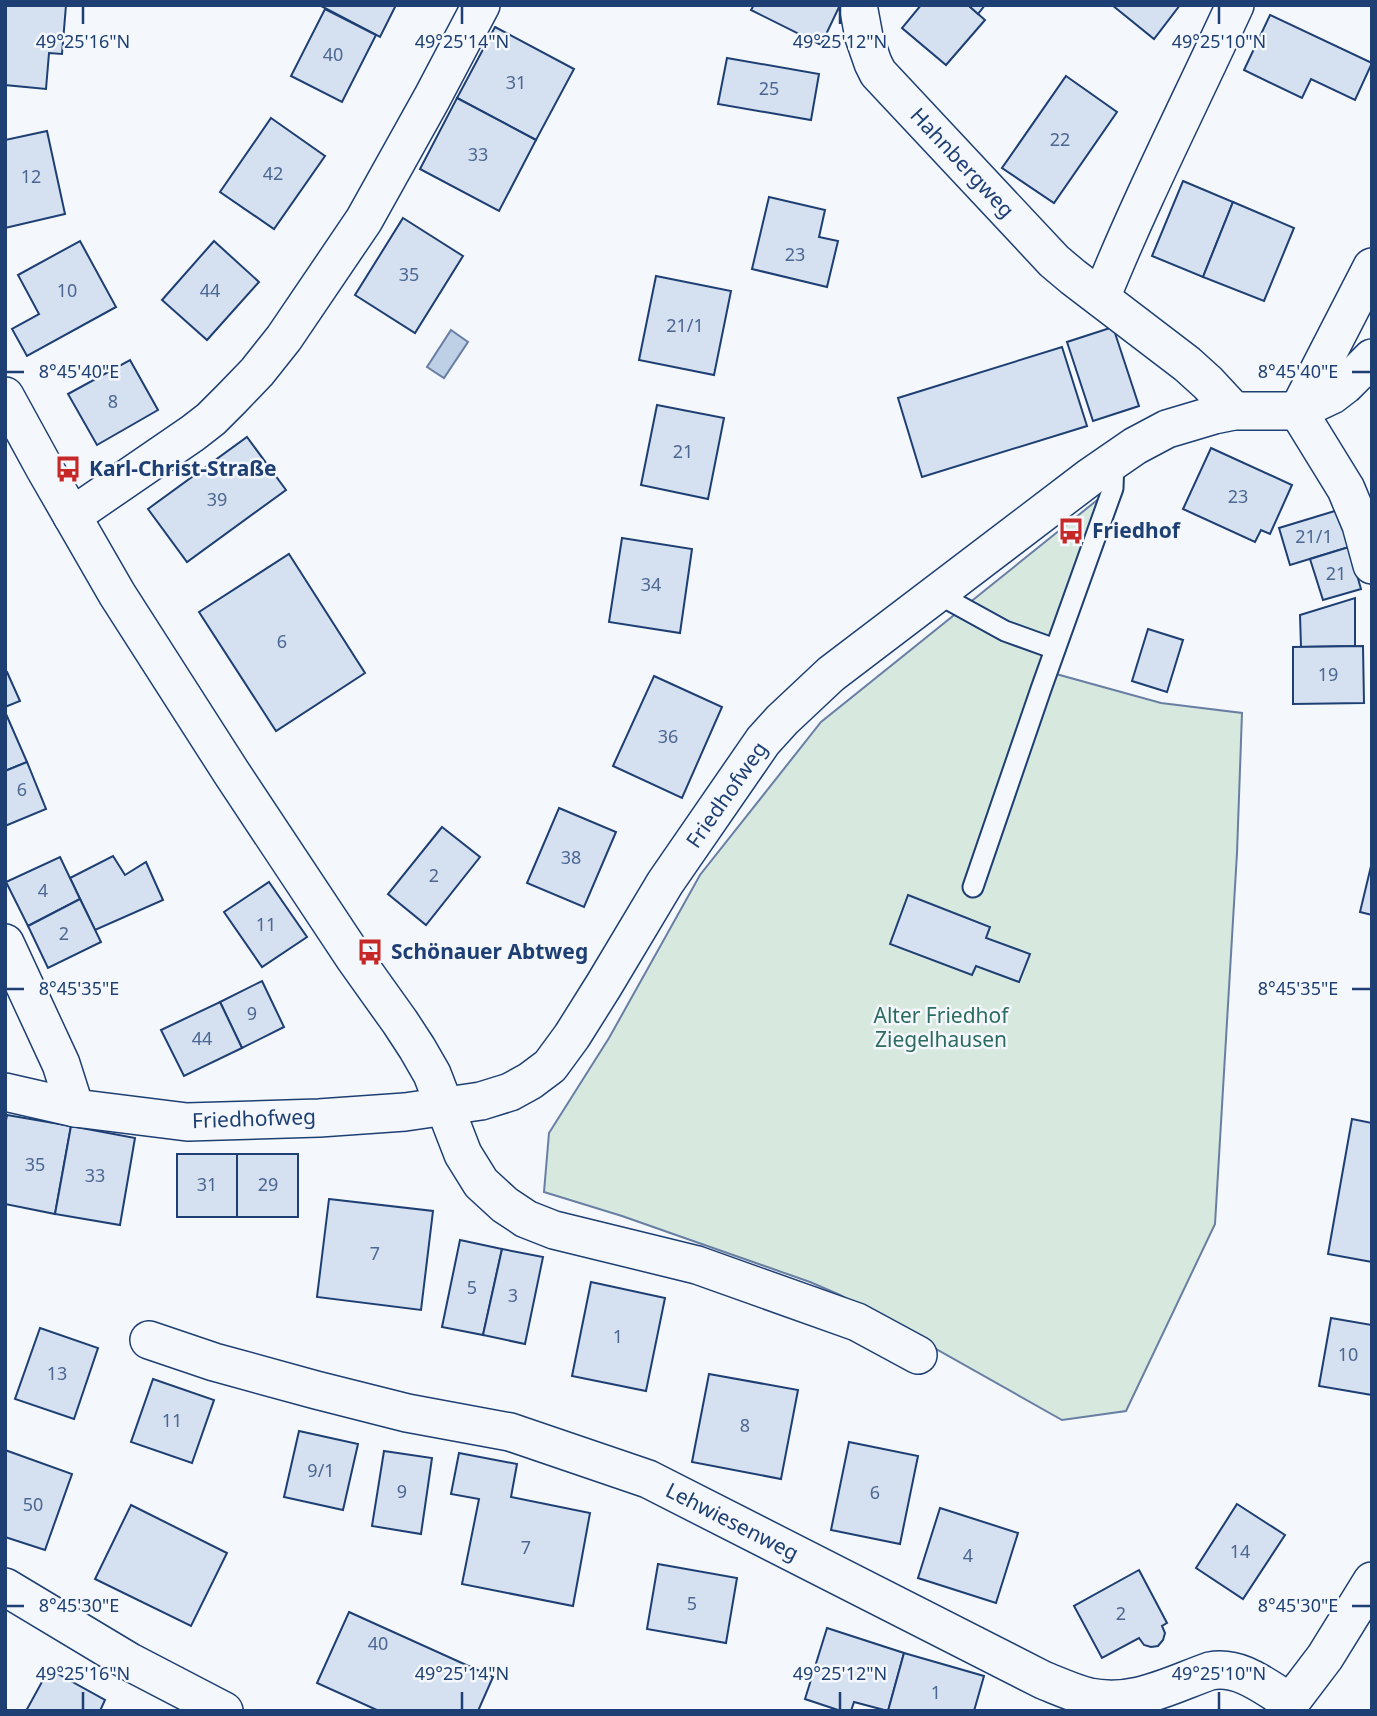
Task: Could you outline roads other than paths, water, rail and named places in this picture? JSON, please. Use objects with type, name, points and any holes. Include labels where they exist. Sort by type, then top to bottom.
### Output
[{"type":"street","points":[[72,516],[211,419],[257,372],[284,338],[364,220],[481,5]]},
{"type":"street","name":"Hahnbergweg","points":[[858,5],[864,37],[878,73],[1037,244],[1073,278],[1187,364],[1234,411]]},
{"type":"street","points":[[1101,298],[1235,5]]},
{"type":"street","points":[[1298,411],[1372,267]]},
{"type":"street","points":[[1298,411],[1345,386],[1372,358]]},
{"type":"street","points":[[5,396],[117,594],[223,761],[406,1031],[432,1074],[463,1154],[481,1183],[505,1205],[526,1219],[554,1230],[709,1269],[857,1322],[918,1355]]},
{"type":"street","name":"Friedhofweg","points":[[5,1092],[75,1108],[187,1122],[405,1112],[481,1101],[510,1092],[550,1066],[578,1026],[665,883],[763,741],[831,674],[1135,446],[1167,429],[1196,419],[1234,411],[1298,411]]},
{"type":"street","points":[[1298,411],[1346,489],[1361,525],[1372,565]]},
{"type":"street","points":[[5,943],[61,1064],[75,1108]]},
{"type":"street","name":"Lehwiesenweg","points":[[149,1340],[214,1362],[316,1390],[407,1413],[510,1432],[648,1479],[1043,1680],[1075,1693],[1103,1699],[1136,1698],[1210,1671],[1229,1670],[1253,1679],[1287,1707]]},
{"type":"street","points":[[1287,1707],[1325,1657],[1372,1581]]},
{"type":"street","points":[[5,1587],[130,1662],[224,1711]]},
{"type":"lane","points":[[972,887],[1113,488],[1114,460]]},
{"type":"lane","points":[[936,593],[1005,631],[1055,649]]},
{"type":"water","points":[[451,330],[468,342],[444,378],[427,367]]},
{"type":"place","name":"Karl-Christ-Straße","points":[[68,469]]},
{"type":"place","name":"Friedhof","points":[[1071,531]]},
{"type":"place","name":"Schönauer Abtweg","points":[[370,952]]},
{"type":"park label","name":"Alter Friedhof Ziegelhausen","points":[[941,1028]]}]
